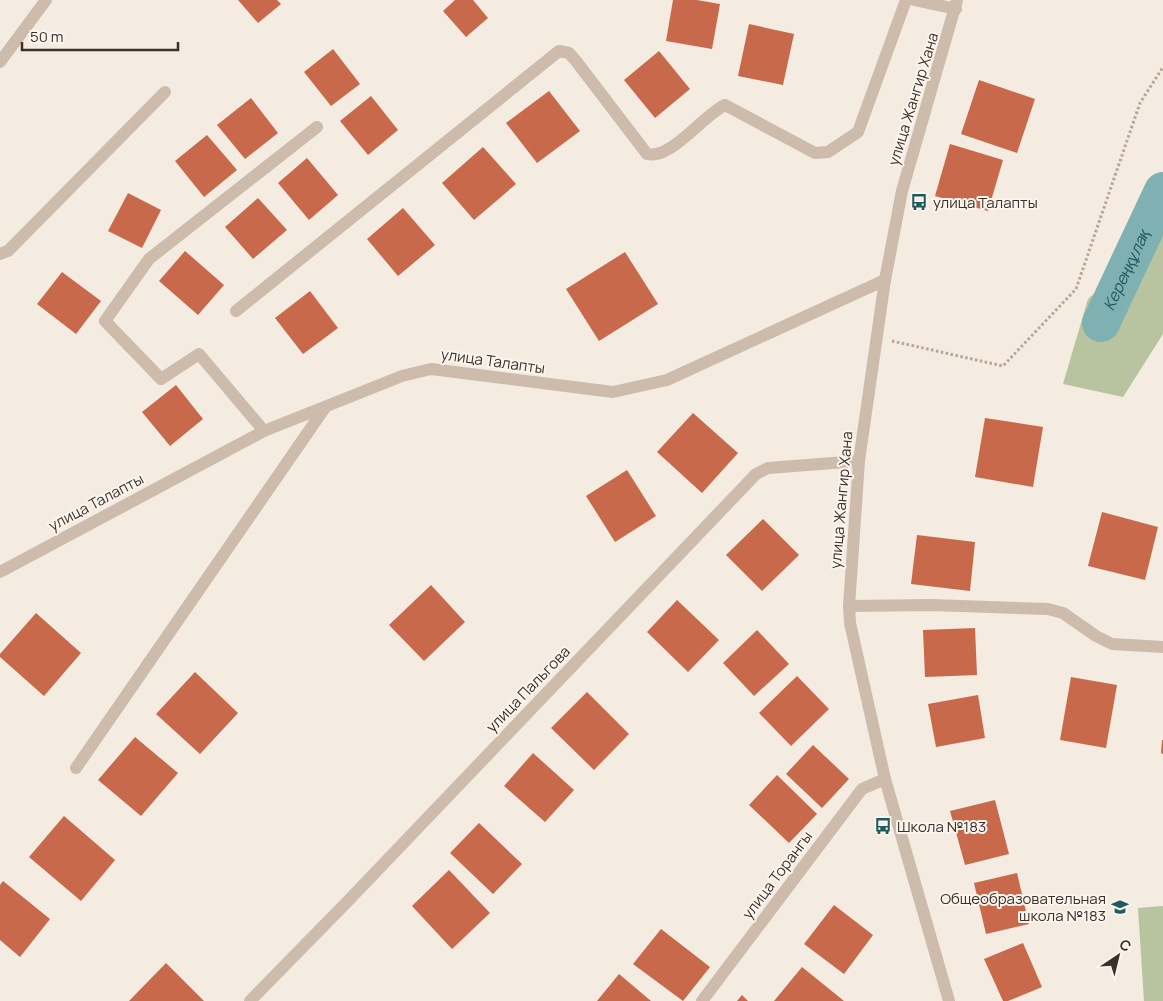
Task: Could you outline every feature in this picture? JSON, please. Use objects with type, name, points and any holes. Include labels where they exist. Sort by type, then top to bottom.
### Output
[{"type":"street","points":[[0,62],[46,0]]},
{"type":"street","points":[[236,311],[559,51],[569,53],[576,61],[647,154],[656,156],[666,152],[714,110],[725,105],[815,153],[828,152],[858,132],[906,0]]},
{"type":"street","points":[[914,0],[957,4]]},
{"type":"street","name":"улица Жангир Хана","points":[[949,1001],[885,779],[850,623],[849,606],[859,461],[884,280],[902,191],[957,4]]},
{"type":"street","points":[[0,254],[8,251],[165,92]]},
{"type":"street","points":[[264,431],[198,354],[161,379],[105,322],[149,259],[317,127]]},
{"type":"street","name":"улица Талапты","points":[[0,572],[264,431],[324,409],[402,376],[431,370],[613,392],[667,380],[884,280]]},
{"type":"street","points":[[76,768],[324,409]]},
{"type":"street","name":"улица Пальгова","points":[[250,1001],[756,474],[768,468],[859,461]]},
{"type":"street","points":[[849,606],[932,604],[1048,609],[1064,613],[1096,636],[1112,644],[1163,648]]},
{"type":"street","name":"улица Торангы","points":[[702,1001],[862,789],[885,779]]},
{"type":"path","points":[[877,338],[1003,366],[1076,289],[1140,103],[1163,67]]},
{"type":"green space","points":[[1163,232],[1163,334],[1123,397],[1063,384],[1088,299]]},
{"type":"green space","points":[[1163,906],[1163,1001],[1144,1001],[1138,908]]},
{"type":"building","points":[[238,0],[277,0],[281,4],[258,23]]},
{"type":"building","points":[[455,0],[473,0],[488,18],[466,37],[443,11]]},
{"type":"building","points":[[673,0],[697,0],[720,4],[712,49],[666,41]]},
{"type":"building","points":[[749,24],[794,34],[783,85],[738,76]]},
{"type":"building","points":[[333,49],[360,84],[331,106],[304,72]]},
{"type":"building","points":[[659,51],[690,89],[655,118],[624,80]]},
{"type":"building","points":[[979,80],[1035,99],[1017,153],[961,134]]},
{"type":"building","points":[[549,91],[580,131],[537,163],[506,123]]},
{"type":"building","points":[[371,96],[398,130],[368,155],[340,121]]},
{"type":"building","points":[[251,98],[278,133],[245,159],[217,125]]},
{"type":"building","points":[[207,135],[237,170],[204,197],[175,161]]},
{"type":"building","points":[[950,144],[1003,160],[988,211],[935,196]]},
{"type":"building","points":[[483,147],[516,184],[474,220],[442,183]]},
{"type":"building","points":[[307,158],[338,195],[309,220],[278,183]]},
{"type":"building","points":[[128,193],[161,210],[142,248],[108,231]]},
{"type":"building","points":[[258,198],[287,230],[253,259],[225,227]]},
{"type":"building","points":[[403,208],[435,245],[398,276],[367,239]]},
{"type":"building","points":[[185,251],[224,285],[198,315],[159,281]]},
{"type":"building","points":[[625,252],[658,304],[599,341],[566,289]]},
{"type":"building","points":[[62,272],[101,301],[76,334],[37,304]]},
{"type":"building","points":[[310,291],[338,328],[303,354],[275,318]]},
{"type":"building","points":[[176,385],[203,419],[170,446],[142,412]]},
{"type":"building","points":[[693,413],[738,453],[702,493],[657,452]]},
{"type":"building","points":[[985,418],[1043,427],[1033,487],[975,477]]},
{"type":"building","points":[[627,470],[656,516],[615,542],[586,496]]},
{"type":"building","points":[[1102,512],[1158,527],[1145,580],[1088,566]]},
{"type":"building","points":[[763,519],[799,555],[762,591],[726,555]]},
{"type":"building","points":[[917,535],[975,542],[970,591],[911,584]]},
{"type":"building","points":[[431,585],[465,622],[424,661],[389,625]]},
{"type":"building","points":[[677,600],[719,640],[688,672],[647,632]]},
{"type":"building","points":[[36,613],[81,653],[44,696],[0,657],[0,654]]},
{"type":"building","points":[[975,628],[977,675],[925,677],[923,630]]},
{"type":"building","points":[[757,630],[789,664],[754,696],[723,663]]},
{"type":"building","points":[[195,672],[238,713],[200,754],[156,714]]},
{"type":"building","points":[[797,676],[829,709],[791,746],[759,713]]},
{"type":"building","points":[[1071,677],[1117,685],[1106,748],[1060,740]]},
{"type":"building","points":[[587,692],[629,734],[594,770],[551,728]]},
{"type":"building","points":[[978,695],[985,738],[936,747],[928,704]]},
{"type":"building","points":[[135,737],[178,773],[141,816],[98,780]]},
{"type":"building","points":[[1163,740],[1163,754],[1161,753]]},
{"type":"building","points":[[813,745],[849,779],[822,808],[786,774]]},
{"type":"building","points":[[533,753],[574,790],[545,822],[504,786]]},
{"type":"building","points":[[777,775],[817,814],[789,843],[749,805]]},
{"type":"building","points":[[995,800],[1009,854],[965,865],[950,811]]},
{"type":"building","points":[[64,816],[115,860],[81,901],[29,857]]},
{"type":"building","points":[[479,823],[522,864],[493,894],[450,853]]},
{"type":"building","points":[[449,870],[490,913],[452,949],[412,906]]},
{"type":"building","points":[[1017,873],[1029,924],[986,934],[974,883]]},
{"type":"building","points":[[3,881],[50,919],[20,957],[0,940],[0,885]]},
{"type":"building","points":[[834,905],[873,935],[844,974],[804,944]]},
{"type":"building","points":[[661,929],[710,967],[683,1001],[633,964]]},
{"type":"building","points":[[1023,943],[1042,987],[1008,1001],[1003,1001],[984,959]]},
{"type":"building","points":[[166,963],[204,1001],[129,1001]]},
{"type":"building","points":[[802,967],[844,1001],[774,1001]]},
{"type":"building","points":[[619,974],[651,1001],[597,1001]]},
{"type":"building","points":[[742,995],[748,1001],[737,1001]]},
{"type":"waterway","name":"Кереңқұлақ","points":[[1101,323],[1163,191]]},
{"type":"place","name":"улица Талапты","points":[[919,202]]},
{"type":"place","name":"Школа №183","points":[[883,826]]},
{"type":"place","name":"Общеобразовательная школа №183","points":[[1120,907]]}]
